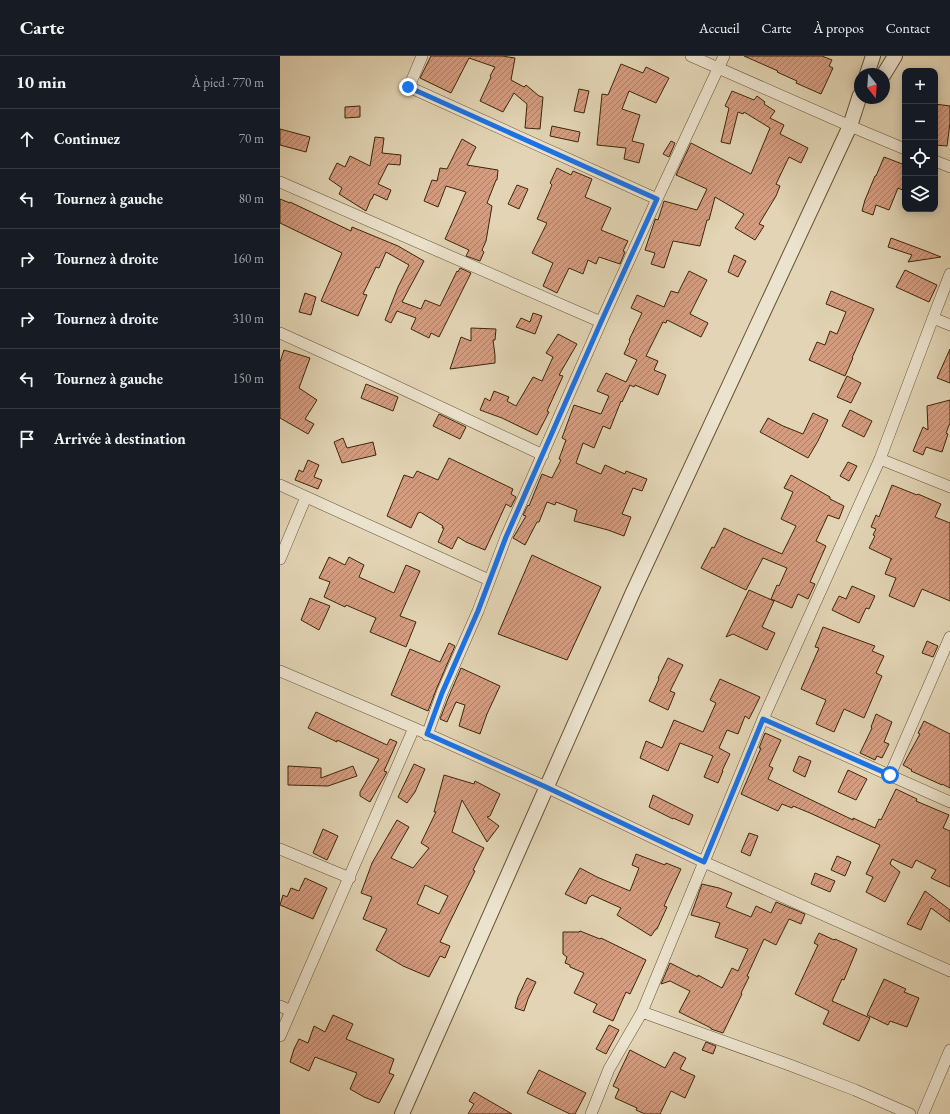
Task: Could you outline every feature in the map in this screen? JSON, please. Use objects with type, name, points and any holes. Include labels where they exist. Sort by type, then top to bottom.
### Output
[{"type":"street","points":[[422,56],[408,87],[657,199]]},
{"type":"street","points":[[691,56],[902,148]]},
{"type":"street","points":[[427,734],[442,693],[478,611],[506,537],[601,322],[724,56]]},
{"type":"street","points":[[869,68],[873,56]]},
{"type":"street","points":[[888,68],[895,56]]},
{"type":"street","points":[[402,1114],[633,592],[850,126],[857,104]]},
{"type":"street","points":[[850,126],[864,104]]},
{"type":"street","points":[[938,162],[950,167]]},
{"type":"street","points":[[280,182],[601,322]]},
{"type":"street","points":[[591,1114],[609,1069],[642,1012],[763,719],[880,459],[950,274]]},
{"type":"street","points":[[933,318],[950,325]]},
{"type":"street","points":[[280,333],[543,455]]},
{"type":"street","points":[[880,459],[950,487]]},
{"type":"street","points":[[280,485],[489,580]]},
{"type":"street","points":[[280,559],[306,497]]},
{"type":"street","points":[[890,775],[950,637]]},
{"type":"street","points":[[280,671],[414,728],[546,787],[704,862],[950,971]]},
{"type":"street","points":[[763,719],[950,802]]},
{"type":"street","points":[[280,1036],[414,728]]},
{"type":"street","points":[[280,849],[350,878]]},
{"type":"street","points":[[280,1006],[291,1011]]},
{"type":"street","points":[[642,1012],[800,1069],[855,1090],[910,1114]]},
{"type":"street","points":[[923,1114],[950,1050]]},
{"type":"building","points":[[431,56],[502,56],[515,58],[511,80],[524,87],[526,85],[539,96],[543,97],[540,129],[525,128],[527,104],[514,93],[503,112],[480,101],[495,67],[469,58],[451,93],[420,78]]},
{"type":"building","points":[[744,56],[822,56],[832,60],[829,66],[833,68],[821,94],[796,83],[797,81],[777,72],[778,71]]},
{"type":"building","points":[[621,64],[643,73],[646,67],[669,78],[656,103],[629,91],[622,109],[640,115],[632,141],[644,144],[639,163],[624,159],[626,148],[597,145],[602,94],[608,95]]},
{"type":"building","points":[[579,89],[589,91],[584,113],[574,111]]},
{"type":"building","points":[[732,91],[754,100],[757,96],[765,102],[764,104],[775,111],[770,118],[784,125],[780,134],[808,148],[801,163],[789,157],[776,184],[780,186],[776,196],[759,224],[764,226],[755,240],[735,228],[744,214],[715,197],[700,246],[673,241],[664,268],[651,264],[655,253],[645,250],[655,219],[658,220],[664,201],[697,210],[707,189],[676,175],[691,143],[751,174],[770,128],[744,112],[743,114],[738,112],[730,144],[721,142],[729,108],[725,106]]},
{"type":"building","points":[[938,104],[950,106],[950,123],[947,146],[938,145]]},
{"type":"building","points":[[360,106],[360,117],[345,118],[345,107]]},
{"type":"building","points":[[552,126],[580,132],[578,142],[550,136]]},
{"type":"building","points":[[280,129],[310,137],[306,152],[280,145]]},
{"type":"building","points":[[375,137],[384,138],[382,153],[401,155],[400,165],[388,164],[378,184],[391,190],[387,200],[374,194],[366,211],[339,194],[342,188],[329,179],[337,163],[345,167],[350,156],[370,166]]},
{"type":"building","points":[[462,139],[476,147],[467,165],[498,170],[497,180],[487,203],[492,206],[486,241],[482,250],[484,252],[480,261],[466,256],[469,250],[445,239],[466,192],[446,186],[438,207],[424,201],[432,180],[437,181],[440,168],[447,169]]},
{"type":"building","points":[[671,141],[675,143],[669,157],[663,154]]},
{"type":"building","points":[[884,157],[902,164],[902,190],[898,188],[889,210],[876,205],[873,215],[862,211],[865,200]]},
{"type":"building","points":[[557,168],[571,175],[573,171],[592,179],[585,197],[611,208],[601,230],[628,241],[623,251],[625,252],[620,264],[599,257],[596,264],[588,260],[583,274],[569,268],[557,293],[543,286],[553,263],[532,253],[547,223],[537,219],[552,185],[550,183]]},
{"type":"building","points":[[517,185],[528,189],[519,209],[508,204]]},
{"type":"building","points":[[280,199],[290,202],[351,231],[352,227],[398,246],[424,261],[402,302],[421,309],[425,300],[440,306],[457,271],[458,272],[460,268],[471,273],[439,337],[431,333],[429,338],[411,329],[416,318],[397,311],[391,323],[385,320],[398,287],[409,265],[386,252],[379,268],[376,267],[363,294],[367,295],[358,316],[321,301],[342,253],[280,223]]},
{"type":"building","points":[[891,238],[941,257],[908,262],[912,255],[888,247]]},
{"type":"building","points":[[734,255],[746,261],[738,277],[728,272]]},
{"type":"building","points":[[905,270],[937,285],[929,302],[896,287]]},
{"type":"building","points":[[689,271],[707,280],[690,314],[708,323],[701,337],[667,320],[666,323],[663,322],[646,356],[658,361],[654,370],[666,375],[658,395],[635,385],[634,387],[630,385],[622,402],[621,401],[610,429],[603,426],[594,448],[583,443],[576,463],[601,474],[605,465],[625,474],[626,471],[647,479],[642,491],[633,488],[622,514],[631,517],[624,536],[574,521],[577,510],[556,502],[555,505],[547,502],[539,522],[537,522],[525,545],[513,538],[526,516],[523,515],[528,505],[529,506],[542,474],[552,478],[561,460],[559,459],[566,440],[562,438],[574,405],[601,414],[609,396],[597,391],[606,373],[626,382],[637,360],[624,354],[642,313],[631,308],[637,295],[664,307],[671,291],[678,293]]},
{"type":"building","points":[[831,291],[874,309],[845,376],[809,360],[817,342],[825,345],[830,331],[837,334],[846,312],[826,304]]},
{"type":"building","points":[[305,293],[316,297],[311,315],[299,312]]},
{"type":"building","points":[[533,313],[542,316],[535,334],[516,327],[521,318],[530,322]]},
{"type":"building","points":[[471,328],[496,329],[495,340],[493,340],[495,363],[450,369],[461,337],[471,341]]},
{"type":"building","points":[[558,334],[577,344],[559,375],[563,376],[547,411],[549,412],[537,435],[502,418],[480,410],[485,398],[490,401],[494,391],[509,397],[507,401],[516,406],[533,377],[542,381],[553,357],[546,353]]},
{"type":"building","points":[[950,349],[950,383],[937,378]]},
{"type":"building","points":[[284,350],[310,358],[299,388],[317,400],[305,419],[314,424],[308,434],[280,418],[280,362]]},
{"type":"building","points":[[847,376],[861,383],[851,403],[837,397]]},
{"type":"building","points":[[366,384],[398,397],[393,411],[361,398]]},
{"type":"building","points":[[950,400],[950,423],[942,452],[926,447],[923,455],[913,451],[923,427],[928,430],[927,406]]},
{"type":"building","points":[[850,410],[872,421],[864,437],[842,426]]},
{"type":"building","points":[[813,413],[828,420],[808,458],[760,432],[768,418],[803,434]]},
{"type":"building","points":[[439,414],[466,427],[460,439],[433,426]]},
{"type":"building","points":[[343,438],[347,448],[373,442],[376,455],[342,463],[334,442]]},
{"type":"building","points":[[449,458],[513,489],[511,494],[516,497],[511,507],[506,504],[485,550],[458,537],[452,549],[438,542],[444,528],[442,528],[443,526],[420,512],[418,513],[411,528],[387,516],[404,475],[413,478],[417,471],[438,480]]},
{"type":"building","points":[[308,460],[319,465],[314,477],[322,480],[318,489],[295,480],[299,470],[303,472]]},
{"type":"building","points":[[848,462],[857,466],[849,481],[840,476]]},
{"type":"building","points":[[791,475],[844,506],[839,519],[828,515],[816,541],[826,546],[810,582],[815,584],[808,599],[798,594],[792,608],[771,599],[787,568],[763,558],[746,590],[701,568],[712,547],[714,548],[724,528],[782,554],[796,526],[781,519],[793,492],[784,488]]},
{"type":"building","points":[[892,485],[941,504],[935,517],[950,523],[950,601],[922,589],[914,607],[889,596],[896,578],[885,574],[892,559],[869,548],[875,536],[873,535],[876,529],[871,527],[876,515],[879,517]]},
{"type":"building","points":[[532,555],[601,587],[567,660],[498,634]]},
{"type":"building","points":[[329,557],[345,565],[349,557],[364,565],[359,577],[394,593],[406,565],[420,571],[400,616],[416,622],[406,647],[370,632],[376,618],[346,605],[345,607],[324,597],[330,582],[319,578]]},
{"type":"building","points":[[852,586],[875,596],[869,609],[866,608],[859,623],[832,610],[839,596],[846,599]]},
{"type":"building","points":[[749,590],[774,601],[762,627],[775,633],[767,650],[733,634],[726,637]]},
{"type":"building","points":[[310,598],[330,606],[319,630],[301,620]]},
{"type":"building","points":[[823,627],[875,646],[872,651],[884,656],[876,673],[882,676],[864,718],[844,709],[834,732],[816,724],[826,700],[801,689],[819,648],[815,647]]},
{"type":"building","points":[[927,641],[938,646],[933,657],[922,653]]},
{"type":"building","points":[[449,643],[455,646],[428,711],[391,695],[410,649],[440,662]]},
{"type":"building","points":[[668,658],[683,665],[670,691],[675,693],[668,710],[649,701]]},
{"type":"building","points":[[461,668],[500,686],[487,714],[480,734],[459,726],[465,705],[456,702],[447,722],[440,719]]},
{"type":"building","points":[[720,679],[760,697],[749,719],[745,716],[738,734],[727,730],[719,748],[730,754],[718,783],[704,777],[713,756],[680,743],[668,771],[640,758],[646,741],[662,748],[674,720],[703,732],[716,703],[710,700]]},
{"type":"building","points":[[316,712],[387,745],[390,739],[397,742],[384,771],[387,772],[370,802],[360,796],[360,792],[379,759],[337,740],[337,742],[308,728]]},
{"type":"building","points":[[876,714],[892,722],[884,742],[889,744],[882,758],[877,756],[875,760],[860,753],[872,728],[871,727]]},
{"type":"building","points":[[924,721],[950,734],[950,788],[911,771],[912,770],[903,765],[920,734],[918,733]]},
{"type":"building","points":[[765,733],[781,740],[769,766],[773,768],[768,779],[853,820],[853,818],[875,828],[879,819],[881,820],[896,789],[917,799],[916,801],[949,815],[943,828],[950,831],[950,887],[931,878],[936,870],[916,860],[912,868],[892,859],[890,864],[900,872],[885,902],[866,892],[873,877],[866,874],[880,845],[793,806],[792,808],[782,804],[778,811],[741,794],[761,748],[759,748]]},
{"type":"building","points":[[799,756],[811,761],[805,777],[793,771]]},
{"type":"building","points":[[414,764],[425,769],[415,792],[407,803],[398,797]]},
{"type":"building","points":[[288,766],[321,768],[321,778],[353,766],[357,776],[328,786],[288,785]]},
{"type":"building","points":[[848,770],[867,779],[856,800],[838,792]]},
{"type":"building","points":[[444,775],[474,784],[475,781],[500,794],[490,816],[487,817],[499,826],[487,842],[462,800],[452,832],[484,848],[473,870],[475,871],[440,942],[450,946],[445,958],[440,956],[429,977],[403,966],[376,950],[387,929],[363,919],[372,897],[361,893],[372,863],[397,820],[409,827],[391,858],[413,868],[429,848],[421,843],[436,812],[434,812]],"holes":[[[425,885],[448,896],[439,914],[417,904]]]},
{"type":"building","points":[[653,795],[693,815],[689,825],[649,807]]},
{"type":"building","points":[[323,829],[338,836],[327,860],[313,853]]},
{"type":"building","points":[[749,833],[758,836],[750,856],[741,852]]},
{"type":"building","points":[[636,854],[665,865],[666,863],[681,869],[664,906],[667,907],[657,929],[651,936],[617,915],[621,908],[592,895],[589,897],[586,904],[565,894],[580,868],[630,891],[639,868],[632,865]]},
{"type":"building","points":[[837,856],[851,862],[845,876],[831,870]]},
{"type":"building","points":[[815,873],[835,881],[830,892],[811,884]]},
{"type":"building","points":[[305,878],[327,888],[313,919],[280,905],[283,895],[287,897],[291,888],[299,891]]},
{"type":"building","points":[[702,884],[732,893],[726,907],[751,917],[756,906],[771,913],[776,902],[805,914],[801,924],[789,919],[776,945],[764,939],[747,976],[749,977],[741,993],[742,994],[723,1033],[711,1029],[679,1012],[690,991],[670,981],[661,984],[670,963],[698,977],[698,975],[722,988],[732,968],[738,971],[748,949],[715,937],[720,923],[691,915]]},
{"type":"building","points":[[925,891],[950,910],[950,922],[931,908],[921,930],[907,924]]},
{"type":"building","points":[[580,931],[600,939],[601,938],[646,960],[630,994],[626,992],[613,1021],[593,1012],[597,1004],[574,993],[584,973],[570,967],[570,965],[565,963],[567,957],[563,954],[563,932]]},
{"type":"building","points":[[819,933],[857,949],[844,980],[842,979],[832,1001],[870,1018],[859,1041],[823,1024],[829,1011],[795,994],[818,945],[814,943]]},
{"type":"building","points":[[527,978],[536,982],[524,1011],[515,1008],[518,997]]},
{"type":"building","points":[[884,979],[906,989],[904,992],[919,998],[907,1027],[890,1021],[888,1025],[867,1015]]},
{"type":"building","points":[[333,1015],[353,1024],[346,1039],[394,1059],[389,1073],[394,1075],[379,1103],[350,1089],[357,1073],[315,1057],[309,1071],[290,1062],[299,1039],[308,1043],[314,1026],[325,1032]]},
{"type":"building","points":[[609,1025],[619,1030],[606,1054],[596,1049]]},
{"type":"building","points":[[706,1042],[716,1046],[713,1054],[702,1050]]},
{"type":"building","points":[[630,1050],[665,1068],[674,1052],[686,1058],[680,1069],[695,1076],[685,1098],[671,1091],[660,1114],[645,1114],[636,1110],[637,1108],[615,1098],[619,1089],[613,1086]]},
{"type":"building","points":[[539,1070],[586,1093],[575,1114],[570,1114],[527,1093]]},
{"type":"building","points":[[474,1092],[512,1114],[468,1114],[474,1104],[469,1101]]},
{"type":"route","points":[[408,87],[657,199],[506,537],[478,611],[442,693],[427,734],[546,787],[704,862],[763,719],[890,775]]}]
